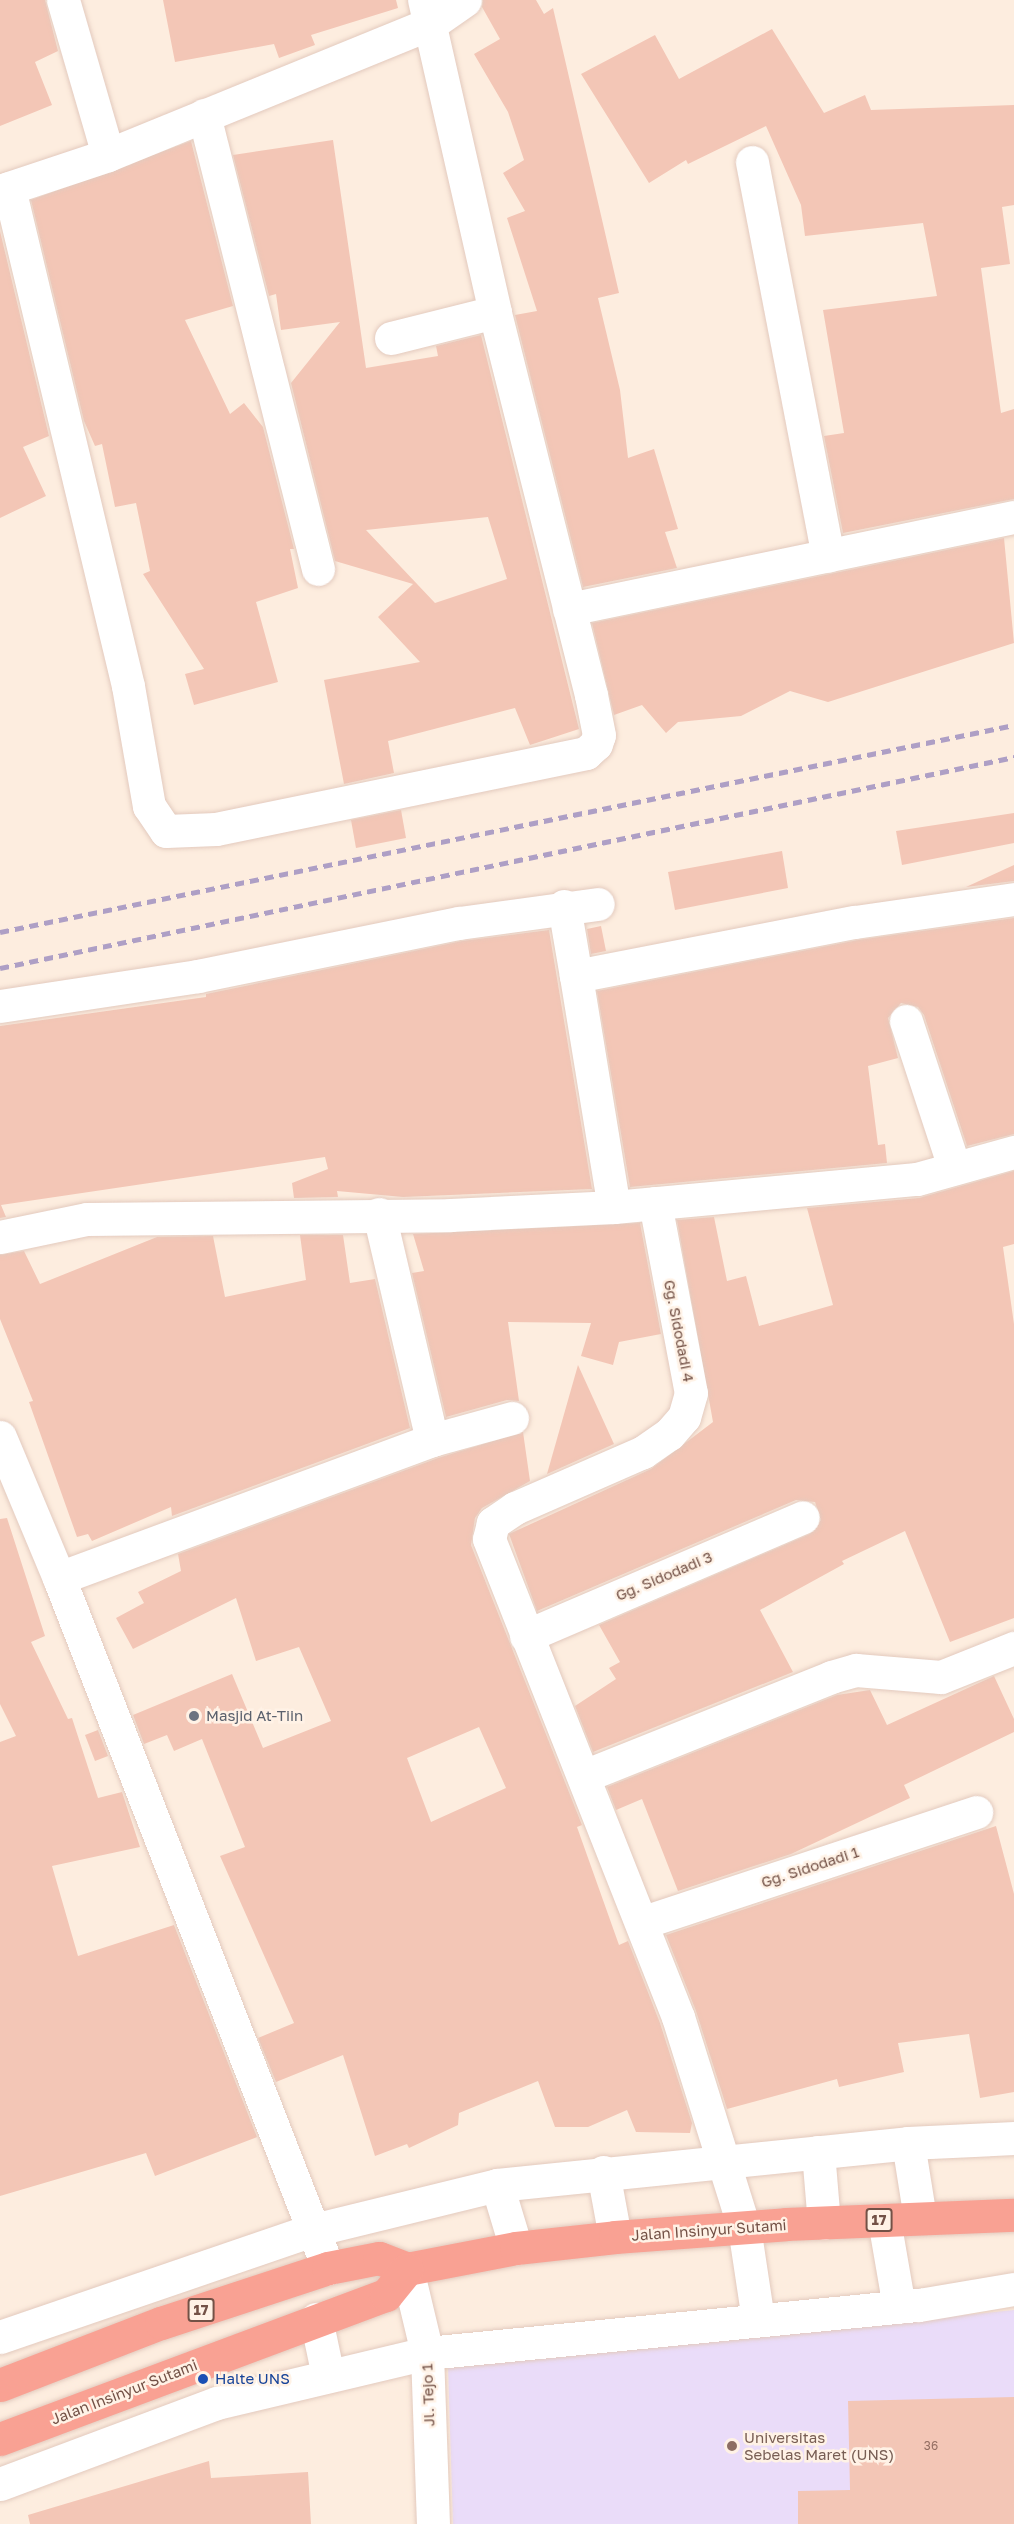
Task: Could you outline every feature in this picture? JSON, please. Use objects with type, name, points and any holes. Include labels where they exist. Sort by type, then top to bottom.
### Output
[{"type":"highway","name":"Jalan Insinyur Sutami","points":[[0,2439],[316,2319],[386,2295],[406,2269],[516,2248],[615,2237],[744,2227],[1014,2215]]},
{"type":"highway","name":"17","points":[[0,2385],[161,2323],[328,2268],[379,2258],[406,2269]]},
{"type":"street","points":[[63,0],[108,155]]},
{"type":"street","points":[[428,11],[495,312],[599,735],[586,753],[216,829],[166,831],[149,806],[128,686],[4,190],[108,155],[204,115],[428,11],[465,0]]},
{"type":"street","points":[[204,115],[318,569]]},
{"type":"street","points":[[752,162],[828,556]]},
{"type":"street","points":[[391,338],[495,312]]},
{"type":"street","points":[[568,609],[1014,517]]},
{"type":"street","points":[[576,975],[855,922],[1014,899]]},
{"type":"street","points":[[0,1006],[198,976],[564,906],[598,904]]},
{"type":"street","points":[[564,906],[614,1207]]},
{"type":"street","points":[[906,1021],[954,1167]]},
{"type":"street","points":[[0,1237],[87,1219],[450,1215],[614,1207],[891,1182],[1014,1152]]},
{"type":"street","name":"Gg. Sidodadi 4","points":[[526,1636],[495,1561],[489,1539],[493,1523],[515,1508],[643,1452],[669,1434],[684,1417],[691,1393],[654,1203]]},
{"type":"street","points":[[379,1214],[432,1440]]},
{"type":"street","points":[[59,1578],[432,1440],[512,1418]]},
{"type":"street","points":[[0,1437],[59,1578],[328,2268]]},
{"type":"street","name":"Gg. Sidodadi 3","points":[[526,1636],[803,1517]]},
{"type":"street","points":[[526,1636],[644,1922],[709,2108],[723,2163],[744,2227],[758,2320]]},
{"type":"street","points":[[584,1776],[848,1672],[880,1670],[916,1677],[941,1677],[1014,1648]]},
{"type":"street","name":"Gg. Sidodadi 1","points":[[644,1922],[976,1812]]},
{"type":"street","points":[[0,2337],[313,2229],[497,2185],[603,2172],[723,2163],[908,2143],[1014,2138]]},
{"type":"street","points":[[908,2143],[920,2218]]},
{"type":"street","points":[[818,2152],[824,2223]]},
{"type":"street","points":[[603,2172],[615,2237]]},
{"type":"street","points":[[497,2185],[516,2248]]},
{"type":"street","points":[[884,2220],[899,2307]]},
{"type":"street","name":"Jl. Tejo 1","points":[[406,2269],[427,2354],[433,2524]]},
{"type":"street","points":[[0,2484],[217,2403],[427,2354],[899,2307],[1014,2289]]},
{"type":"street","points":[[316,2319],[328,2376]]},
{"type":"shaded area","name":"Universitas Sebelas Maret (UNS)","points":[[1014,2310],[1014,2524],[453,2524],[448,2368]]},
{"type":"building","points":[[0,0],[45,0],[58,51],[35,62],[52,105],[0,126]]},
{"type":"building","points":[[163,0],[396,0],[398,8],[311,35],[315,45],[279,58],[274,44],[175,62]]},
{"type":"building","points":[[483,0],[536,0],[544,14],[553,8],[619,293],[598,298],[620,390],[628,458],[654,449],[678,529],[665,532],[677,568],[583,587],[515,315],[537,311],[507,218],[525,211],[503,173],[524,160],[508,112],[474,54],[500,39],[482,7]]},
{"type":"building","points":[[772,29],[824,113],[865,95],[871,110],[1014,105],[1014,205],[1002,207],[1010,264],[981,268],[1001,413],[1014,409],[1014,499],[843,533],[824,436],[844,433],[823,310],[937,296],[923,223],[805,236],[801,205],[766,126],[688,164],[686,160],[649,183],[581,74],[655,35],[679,79]]},
{"type":"building","points":[[333,140],[366,368],[438,356],[436,346],[481,335],[579,729],[530,745],[515,708],[388,741],[394,773],[344,784],[324,680],[420,662],[378,617],[413,584],[335,561],[291,383],[340,322],[281,330],[276,294],[269,296],[233,155]],"holes":[[[488,517],[507,579],[435,603],[366,530]]]},
{"type":"building","points":[[191,141],[233,306],[185,320],[230,414],[244,403],[263,427],[294,549],[290,549],[298,588],[256,602],[278,682],[194,705],[185,674],[204,669],[143,574],[150,571],[136,503],[115,507],[102,444],[95,446],[84,421],[31,200]]},
{"type":"building","points":[[0,231],[49,436],[23,447],[46,496],[0,518]]},
{"type":"building","points":[[1004,538],[1014,643],[828,702],[790,691],[741,716],[678,722],[666,733],[642,705],[614,715],[592,623]]},
{"type":"building","points":[[401,810],[406,838],[356,848],[351,820]]},
{"type":"building","points":[[1014,813],[1014,843],[902,865],[896,831]]},
{"type":"building","points":[[782,851],[788,888],[675,910],[668,872]]},
{"type":"building","points":[[1014,865],[1014,881],[966,887]]},
{"type":"building","points":[[1014,918],[1014,1134],[967,1146],[924,1015],[918,1007],[901,1003],[888,1018],[898,1058],[868,1066],[878,1145],[885,1144],[887,1163],[630,1187],[597,991],[858,940]]},
{"type":"building","points":[[601,926],[606,951],[591,954],[587,929]]},
{"type":"building","points":[[549,930],[592,1189],[403,1197],[337,1191],[338,1197],[294,1198],[292,1183],[328,1169],[325,1157],[1,1205],[6,1217],[0,1218],[0,1026],[206,997],[206,994],[462,941]]},
{"type":"building","points":[[1014,1171],[1014,1244],[1003,1247],[1014,1324],[1014,1618],[950,1642],[905,1531],[842,1561],[844,1564],[760,1610],[793,1672],[593,1752],[575,1706],[616,1679],[609,1668],[620,1662],[599,1625],[810,1534],[821,1520],[815,1502],[796,1500],[537,1611],[509,1534],[651,1469],[713,1422],[677,1220],[714,1217],[727,1281],[746,1276],[759,1326],[833,1305],[807,1208],[919,1198]]},
{"type":"building","points":[[640,1223],[661,1334],[619,1342],[613,1365],[581,1356],[591,1323],[508,1322],[519,1401],[507,1400],[446,1417],[412,1273],[424,1271],[413,1234]]},
{"type":"building","points":[[300,1235],[343,1235],[350,1283],[375,1279],[410,1428],[172,1516],[171,1507],[92,1541],[88,1534],[77,1537],[29,1402],[33,1401],[0,1319],[0,1255],[24,1251],[40,1284],[157,1237],[213,1236],[225,1297],[306,1280]]},
{"type":"building","points":[[578,1365],[614,1444],[547,1474]]},
{"type":"building","points":[[523,1432],[530,1481],[482,1508],[475,1518],[471,1545],[582,1825],[577,1827],[619,1945],[628,1941],[660,2023],[692,2123],[690,2133],[636,2132],[627,2110],[588,2127],[555,2127],[538,2081],[459,2113],[458,2125],[409,2148],[407,2144],[375,2156],[343,2055],[276,2082],[258,2038],[294,2023],[220,1856],[245,1847],[202,1739],[174,1751],[167,1735],[144,1744],[133,1715],[232,1674],[263,1748],[331,1721],[299,1647],[256,1661],[236,1598],[133,1649],[116,1618],[144,1603],[138,1592],[181,1571],[178,1554],[438,1458]],"holes":[[[479,1727],[506,1788],[431,1822],[407,1758]]]},
{"type":"building","points":[[7,1518],[45,1636],[31,1642],[68,1719],[72,1718],[98,1798],[122,1792],[140,1847],[52,1866],[78,1956],[174,1925],[257,2137],[155,2176],[146,2153],[0,2196],[0,1742],[16,1736],[0,1704],[0,1519]]},
{"type":"building","points":[[994,1676],[1014,1719],[1014,1732],[904,1785],[910,1798],[791,1854],[678,1891],[642,1799],[616,1810],[607,1787],[837,1695],[870,1690],[887,1725]]},
{"type":"building","points":[[98,1730],[108,1756],[95,1761],[85,1735]]},
{"type":"building","points":[[996,1826],[1014,1894],[1014,2092],[980,2098],[969,2034],[898,2043],[904,2072],[839,2087],[837,2079],[727,2109],[696,2011],[666,1935]]},
{"type":"building","points":[[1014,2397],[1014,2524],[798,2524],[798,2491],[850,2490],[848,2401]]},
{"type":"building","points":[[209,2461],[211,2478],[308,2472],[311,2524],[30,2524],[28,2515]]},
{"type":"railway","points":[[0,932],[1014,725]]},
{"type":"railway","points":[[0,968],[1014,757]]},
{"type":"place","name":"Masjid At-Tiin","points":[[194,1716]]},
{"type":"place","name":"Halte UNS","points":[[203,2379]]},
{"type":"place","name":"Universitas Sebelas Maret (UNS)","points":[[732,2446]]}]
